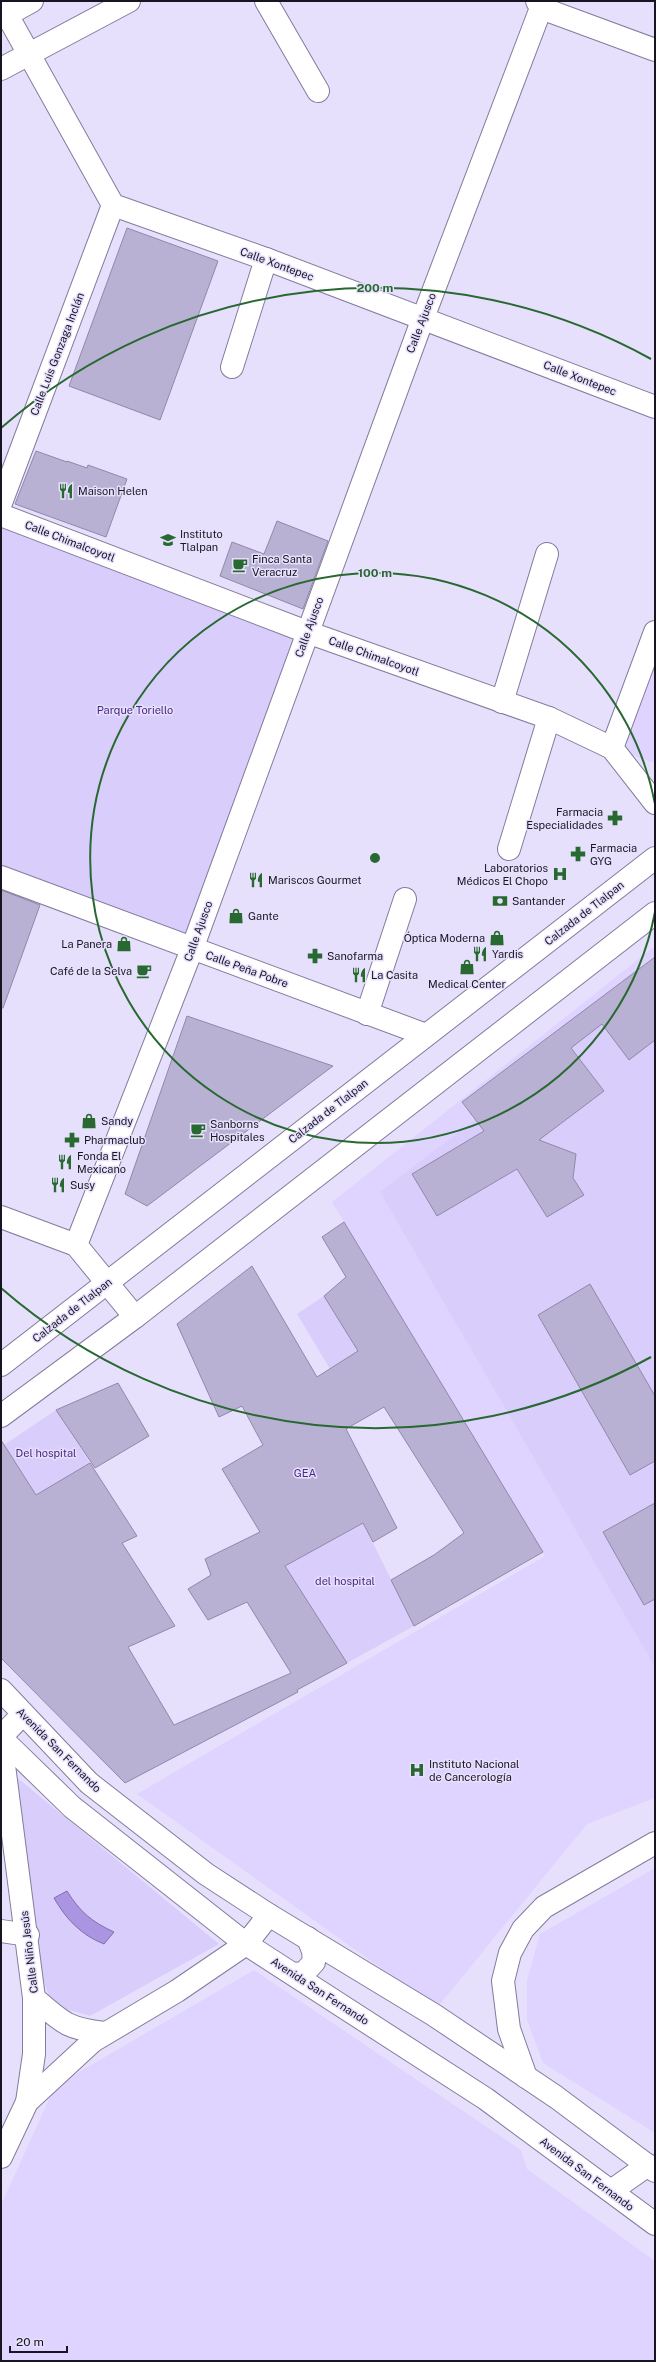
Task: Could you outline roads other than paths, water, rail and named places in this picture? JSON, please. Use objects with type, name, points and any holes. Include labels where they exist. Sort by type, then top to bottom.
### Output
[{"type":"street","points":[[32,1],[3,12],[113,205]]},
{"type":"street","points":[[1,69],[129,1]]},
{"type":"street","points":[[266,1],[318,91]]},
{"type":"street","points":[[539,4],[655,50]]},
{"type":"street","name":"Calle Ajusco","points":[[76,1245],[192,949],[422,318],[539,4]]},
{"type":"street","name":"Calle Xontepec","points":[[113,205],[266,259],[655,407]]},
{"type":"street","name":"Calle Luis Gonzaga Inclán","points":[[1,503],[113,205]]},
{"type":"street","points":[[232,367],[266,259]]},
{"type":"street","name":"Calle Chimalcoyotl","points":[[1,515],[307,632],[549,718],[612,748],[655,803]]},
{"type":"street","points":[[502,702],[547,554]]},
{"type":"street","points":[[612,748],[655,632]]},
{"type":"street","points":[[509,849],[549,718]]},
{"type":"street","name":"Calzada de Tlalpan","points":[[1,1365],[655,858]]},
{"type":"street","name":"Calle Peña Pobre","points":[[1,877],[426,1035]]},
{"type":"street","points":[[367,1014],[405,899]]},
{"type":"street","points":[[1,1416],[135,1317],[655,913]]},
{"type":"street","points":[[1,1217],[76,1245],[108,1282],[135,1317]]},
{"type":"street","name":"Avenida San Fernando","points":[[1,1690],[22,1715],[89,1783],[206,1874],[269,1915],[434,2015],[526,2077],[651,2168]]},
{"type":"street","points":[[1,1737],[22,1715]]},
{"type":"street","name":"Avenida San Fernando","points":[[1,1737],[72,1807],[246,1944],[486,2099],[655,2224]]},
{"type":"street","name":"Calle Niño Jesús","points":[[1,1742],[28,1935],[34,1998],[34,2054],[27,2102],[1,2157]]},
{"type":"street","points":[[526,2077],[508,2028],[503,1981],[510,1952],[523,1928],[544,1907],[655,1843]]},
{"type":"street","points":[[27,2102],[83,2049],[104,2033],[177,1991],[246,1944],[269,1915]]},
{"type":"street","points":[[1,1930],[28,1935]]},
{"type":"street","points":[[294,1974],[304,1973],[314,1962],[313,1951],[308,1938]]},
{"type":"street","points":[[34,1998],[63,2023],[78,2030],[104,2033]]},
{"type":"street","points":[[611,2191],[651,2168]]},
{"type":"place","name":"Maison Helen","points":[[66,491]]},
{"type":"place","name":"Instituto Tlalpan","points":[[168,540]]},
{"type":"place","name":"Finca Santa Veracruz","points":[[240,565]]},
{"type":"place","name":"Farmacia Especialidades","points":[[615,818]]},
{"type":"place","name":"Farmacia GYG","points":[[578,854]]},
{"type":"place","name":"Laboratorios Médicos El Chopo","points":[[560,874]]},
{"type":"place","name":"Mariscos Gourmet","points":[[256,880]]},
{"type":"place","name":"Santander","points":[[500,901]]},
{"type":"place","name":"Gante","points":[[236,916]]},
{"type":"place","name":"Óptica Moderna","points":[[497,938]]},
{"type":"place","name":"La Panera","points":[[124,944]]},
{"type":"place","name":"Yardis","points":[[480,954]]},
{"type":"place","name":"Sanofarma","points":[[315,956]]},
{"type":"place","name":"Medical Center","points":[[467,967]]},
{"type":"place","name":"Café de la Selva","points":[[144,971]]},
{"type":"place","name":"La Casita","points":[[359,975]]},
{"type":"place","name":"Sandy","points":[[89,1121]]},
{"type":"place","name":"Sanborns Hospitales","points":[[198,1130]]},
{"type":"place","name":"Pharmaclub","points":[[72,1140]]},
{"type":"place","name":"Fonda El Mexicano","points":[[65,1162]]},
{"type":"place","name":"Susy","points":[[58,1185]]},
{"type":"place","name":"Instituto Nacional de Cancerología","points":[[417,1770]]},
{"type":"park label","name":"Parque Toriello","points":[[135,710]]},
{"type":"park label","name":"Del hospital","points":[[46,1453]]},
{"type":"park label","name":"GEA","points":[[305,1473]]},
{"type":"park label","name":"del hospital","points":[[345,1581]]}]
